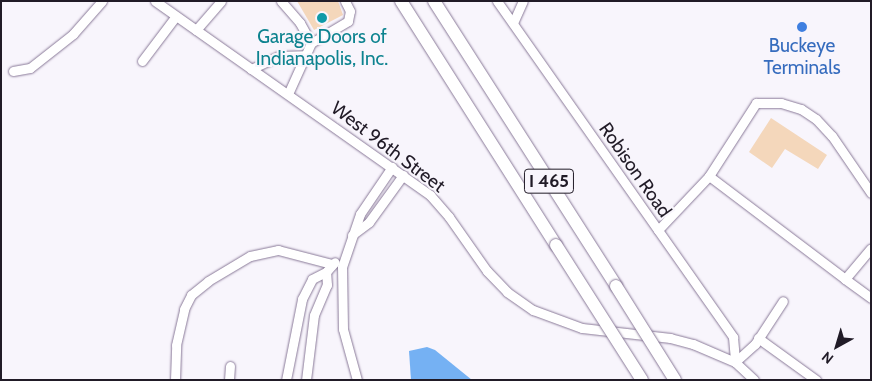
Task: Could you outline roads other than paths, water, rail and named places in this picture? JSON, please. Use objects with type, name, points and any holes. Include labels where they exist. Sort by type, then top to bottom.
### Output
[{"type":"highway","name":"I 465","points":[[402,1],[642,380]]},
{"type":"highway","name":"I 465","points":[[434,1],[675,380]]},
{"type":"street","points":[[13,72],[30,68],[73,34],[102,1]]},
{"type":"street","name":"West 96th Street","points":[[155,1],[392,167],[430,196],[449,217],[486,271],[507,292],[533,310],[582,328],[670,338],[694,344],[735,362],[754,380]]},
{"type":"street","points":[[196,30],[221,1]]},
{"type":"street","points":[[281,1],[300,23],[311,44]]},
{"type":"street","points":[[288,94],[304,55],[311,44],[348,21],[350,11],[345,1]]},
{"type":"street","name":"Robison Road","points":[[497,1],[733,337],[735,362]]},
{"type":"street","points":[[513,23],[523,1]]},
{"type":"street","points":[[142,61],[176,16]]},
{"type":"street","points":[[252,69],[279,56],[304,55]]},
{"type":"street","points":[[658,230],[708,176],[756,103],[781,104],[801,109],[816,119],[832,136],[871,193]]},
{"type":"street","points":[[357,380],[342,317],[344,256],[360,214],[392,167]]},
{"type":"street","points":[[352,235],[369,222],[403,175]]},
{"type":"street","points":[[708,176],[871,298]]},
{"type":"street","points":[[845,278],[871,248]]},
{"type":"street","points":[[175,380],[176,344],[184,309],[191,295],[208,281],[250,256],[278,250],[332,264]]},
{"type":"street","points":[[286,380],[302,299],[312,279],[326,272],[332,264],[344,256]]},
{"type":"street","points":[[306,380],[314,315],[327,285],[326,272]]},
{"type":"street","points":[[735,362],[758,338],[783,301]]},
{"type":"street","points":[[758,338],[816,380]]},
{"type":"street","points":[[229,380],[230,366]]},
{"type":"water","points":[[427,347],[435,350],[472,380],[411,380],[409,351]]},
{"type":"place","name":"Garage Doors of Indianapolis, Inc.","points":[[322,18]]},
{"type":"place","name":"Buckeye Terminals","points":[[802,27]]}]
